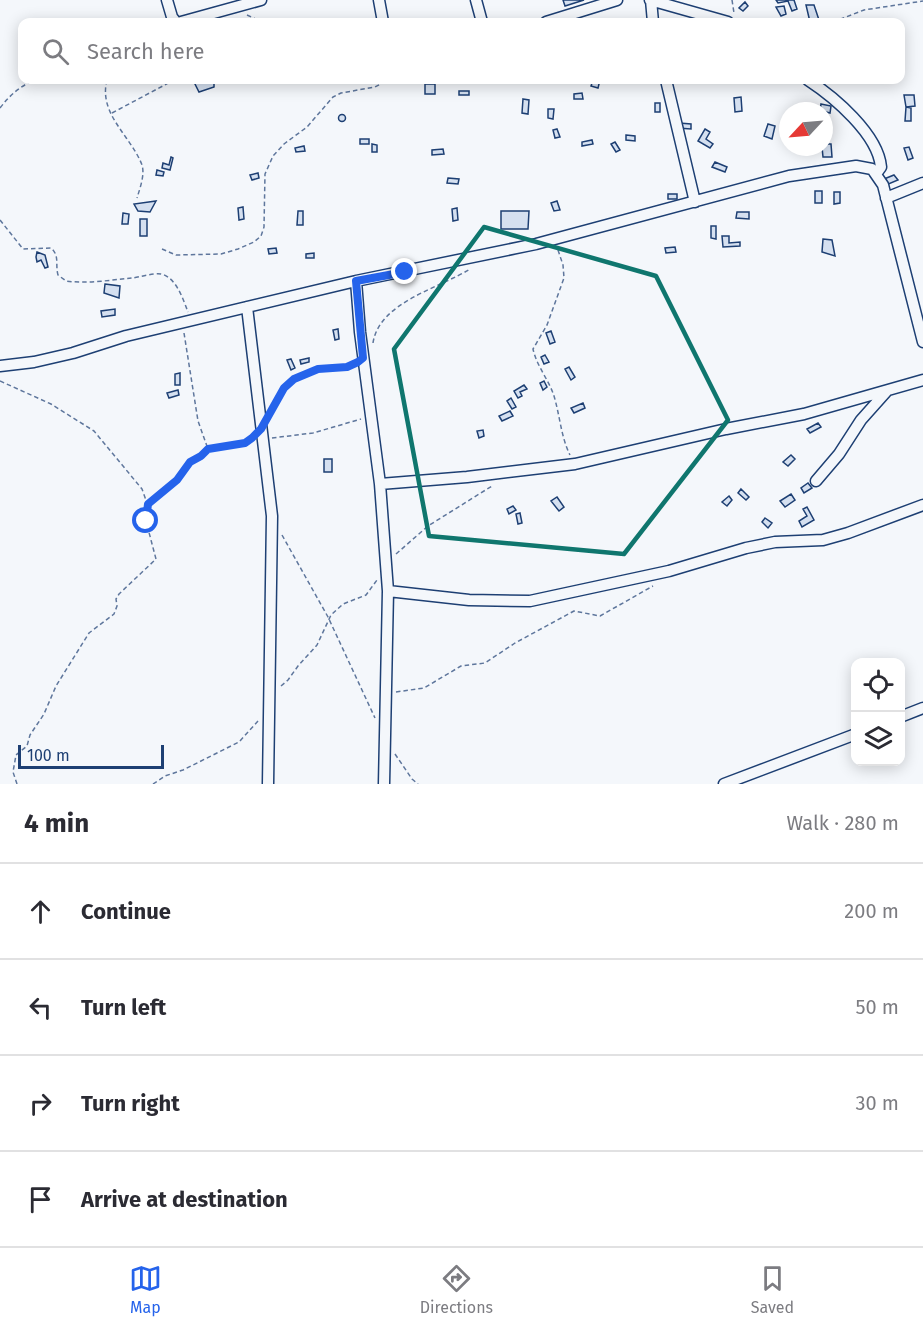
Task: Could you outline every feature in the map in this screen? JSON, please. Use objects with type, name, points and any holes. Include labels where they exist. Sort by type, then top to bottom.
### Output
[{"type":"street","points":[[167,0],[173,18]]},
{"type":"street","points":[[196,18],[261,0]]},
{"type":"street","points":[[379,0],[382,18]]},
{"type":"street","points":[[476,0],[481,18]]},
{"type":"street","points":[[559,18],[617,0]]},
{"type":"street","points":[[652,18],[650,0],[714,18]]},
{"type":"street","points":[[667,84],[695,202]]},
{"type":"street","points":[[813,84],[846,111],[877,148],[881,166],[876,174]]},
{"type":"street","points":[[0,366],[34,363],[126,336],[356,281],[554,240],[789,176],[856,166],[872,169],[886,198],[922,321],[923,342]]},
{"type":"street","points":[[886,198],[923,183]]},
{"type":"street","points":[[356,281],[363,358],[380,484],[388,591],[384,784]]},
{"type":"street","points":[[247,307],[272,516],[268,784]]},
{"type":"street","points":[[380,484],[467,477],[575,464],[726,429],[804,414],[923,380]]},
{"type":"street","points":[[816,481],[839,454],[861,420],[886,392]]},
{"type":"street","points":[[388,591],[468,600],[530,601],[669,571],[755,546],[775,542],[823,540],[923,505]]},
{"type":"street","points":[[905,715],[923,708]]},
{"type":"street","points":[[724,784],[851,736]]},
{"type":"path","points":[[732,0],[735,18]]},
{"type":"path","points":[[843,18],[864,10],[923,1]]},
{"type":"path","points":[[234,7],[255,18]]},
{"type":"path","points":[[0,108],[7,99],[26,84]]},
{"type":"path","points":[[106,84],[105,96],[110,113],[142,166],[137,198]]},
{"type":"path","points":[[110,113],[166,84]]},
{"type":"path","points":[[162,249],[176,255],[221,254],[254,242],[261,236],[264,227],[265,174],[273,156],[284,144],[307,127],[333,97],[380,84]]},
{"type":"path","points":[[0,220],[23,249],[48,247],[55,252],[58,274],[66,281],[132,278],[160,274],[170,279],[182,295],[198,421],[208,449]]},
{"type":"path","points":[[554,240],[563,264],[564,278],[547,325],[533,349],[554,394],[564,444],[575,464]]},
{"type":"path","points":[[262,434],[288,383],[318,369],[347,367],[358,362],[373,343],[377,327],[390,313],[413,298],[465,272],[487,255]]},
{"type":"path","points":[[0,381],[51,404],[94,431],[142,489],[148,504],[146,521],[156,559],[119,594],[116,599],[117,606],[111,617],[89,633],[83,642],[56,686],[44,714],[30,735],[27,746],[16,755],[13,772],[17,784]]},
{"type":"path","points":[[148,504],[177,480],[190,462],[208,449],[245,443],[262,434],[313,433],[371,418]]},
{"type":"path","points":[[270,696],[288,680],[317,645],[338,607],[366,595],[399,552],[428,526],[484,492],[494,483]]},
{"type":"path","points":[[283,536],[329,620],[375,718]]},
{"type":"path","points":[[386,692],[424,688],[461,666],[485,663],[566,614],[579,611],[600,616],[654,585]]},
{"type":"path","points":[[153,784],[165,776],[183,770],[239,742],[269,710]]},
{"type":"path","points":[[385,739],[417,784]]},
{"type":"highlighted area","points":[[484,227],[656,276],[728,420],[624,554],[429,536],[394,349]]},
{"type":"building","points":[[563,0],[584,0],[565,6]]},
{"type":"building","points":[[776,0],[794,0],[797,9],[792,11],[788,1],[778,3]]},
{"type":"building","points":[[745,2],[748,6],[743,11],[739,8]]},
{"type":"building","points":[[806,5],[814,5],[818,18],[809,18]]},
{"type":"building","points":[[784,6],[786,14],[781,16],[776,7]]},
{"type":"building","points":[[195,84],[214,84],[214,87],[199,92]]},
{"type":"building","points":[[425,84],[435,84],[435,94],[425,94]]},
{"type":"building","points":[[459,91],[469,91],[469,95],[459,95]]},
{"type":"building","points":[[582,93],[583,99],[574,99],[574,94]]},
{"type":"building","points":[[904,95],[914,95],[915,106],[906,107]]},
{"type":"building","points":[[741,97],[742,111],[735,112],[734,98]]},
{"type":"building","points":[[523,99],[529,100],[528,114],[522,113]]},
{"type":"building","points":[[655,103],[660,103],[660,112],[655,112]]},
{"type":"building","points":[[906,107],[911,108],[911,121],[905,121]]},
{"type":"building","points":[[548,109],[554,109],[553,119],[548,118]]},
{"type":"building","points":[[342,115],[345,118],[342,121],[339,118]]},
{"type":"building","points":[[679,123],[691,124],[691,129],[678,128]]},
{"type":"building","points":[[768,124],[775,126],[772,139],[764,136]]},
{"type":"building","points":[[557,129],[560,137],[555,138],[553,130]]},
{"type":"building","points":[[705,129],[710,132],[706,139],[713,144],[710,148],[698,141]]},
{"type":"building","points":[[626,135],[635,136],[635,141],[626,140]]},
{"type":"building","points":[[360,139],[369,139],[369,144],[360,144]]},
{"type":"building","points":[[592,140],[593,144],[582,146],[582,142]]},
{"type":"building","points":[[615,142],[620,150],[616,152],[611,144]]},
{"type":"building","points":[[372,144],[377,145],[377,152],[372,152]]},
{"type":"building","points":[[304,146],[305,151],[296,152],[295,148]]},
{"type":"building","points":[[909,147],[913,158],[908,160],[904,148]]},
{"type":"building","points":[[443,149],[444,154],[432,155],[432,150]]},
{"type":"building","points":[[171,157],[173,158],[170,170],[162,168],[163,163],[169,165]]},
{"type":"building","points":[[715,162],[727,167],[725,172],[712,167]]},
{"type":"building","points":[[157,170],[164,172],[163,176],[156,175]]},
{"type":"building","points":[[258,173],[259,178],[252,180],[250,175]]},
{"type":"building","points":[[894,175],[898,180],[886,185],[884,179]]},
{"type":"building","points":[[448,178],[459,179],[458,184],[447,183]]},
{"type":"building","points":[[815,191],[822,191],[822,203],[815,203]]},
{"type":"building","points":[[834,192],[840,192],[840,203],[834,204]]},
{"type":"building","points":[[668,194],[677,194],[677,199],[668,199]]},
{"type":"building","points":[[156,201],[150,212],[138,211],[134,204]]},
{"type":"building","points":[[557,201],[560,210],[554,211],[551,203]]},
{"type":"building","points":[[243,207],[244,219],[239,220],[238,208]]},
{"type":"building","points":[[457,208],[458,220],[453,221],[452,209]]},
{"type":"building","points":[[298,211],[303,211],[303,225],[297,225]]},
{"type":"building","points":[[501,211],[529,211],[528,229],[501,229]]},
{"type":"building","points":[[737,212],[749,212],[749,219],[736,218]]},
{"type":"building","points":[[123,213],[129,214],[128,224],[122,224]]},
{"type":"building","points":[[140,219],[147,219],[147,236],[140,236]]},
{"type":"building","points":[[711,226],[716,226],[716,239],[711,238]]},
{"type":"building","points":[[722,236],[729,236],[729,243],[740,242],[740,246],[723,247]]},
{"type":"building","points":[[823,239],[832,240],[835,256],[822,252]]},
{"type":"building","points":[[675,247],[676,252],[666,253],[665,248]]},
{"type":"building","points":[[276,248],[277,253],[269,254],[268,249]]},
{"type":"building","points":[[37,252],[45,255],[48,267],[45,268],[41,260],[37,262]]},
{"type":"building","points":[[314,253],[314,258],[306,258],[306,254]]},
{"type":"building","points":[[105,284],[120,286],[119,298],[104,293]]},
{"type":"building","points":[[115,309],[115,315],[102,317],[101,311]]},
{"type":"building","points":[[338,329],[339,339],[335,340],[333,330]]},
{"type":"building","points":[[551,331],[555,342],[550,344],[546,333]]},
{"type":"building","points":[[545,355],[549,362],[544,364],[541,357]]},
{"type":"building","points":[[309,358],[309,362],[301,364],[300,360]]},
{"type":"building","points":[[291,359],[295,368],[291,370],[287,360]]},
{"type":"building","points":[[569,367],[575,377],[571,380],[565,369]]},
{"type":"building","points":[[180,373],[180,385],[175,385],[175,374]]},
{"type":"building","points":[[544,381],[547,387],[543,390],[540,383]]},
{"type":"building","points":[[524,385],[527,389],[520,392],[522,396],[518,398],[514,391]]},
{"type":"building","points":[[178,390],[179,395],[169,398],[167,393]]},
{"type":"building","points":[[511,398],[516,407],[512,409],[507,401]]},
{"type":"building","points":[[583,403],[585,408],[574,413],[571,408]]},
{"type":"building","points":[[510,411],[513,416],[502,421],[499,416]]},
{"type":"building","points":[[818,423],[821,427],[810,433],[807,429]]},
{"type":"building","points":[[483,430],[484,436],[479,438],[477,431]]},
{"type":"building","points":[[791,455],[795,459],[788,466],[783,462]]},
{"type":"building","points":[[324,459],[332,459],[332,472],[324,472]]},
{"type":"building","points":[[808,483],[812,488],[804,493],[801,488]]},
{"type":"building","points":[[741,489],[749,497],[746,500],[738,493]]},
{"type":"building","points":[[791,494],[795,500],[785,507],[780,501]]},
{"type":"building","points":[[729,496],[732,500],[727,506],[722,502]]},
{"type":"building","points":[[557,497],[564,507],[559,511],[551,501]]},
{"type":"building","points":[[513,506],[516,510],[509,514],[507,509]]},
{"type":"building","points":[[807,507],[814,520],[802,527],[799,521],[807,516],[803,509]]},
{"type":"building","points":[[520,513],[522,523],[518,524],[516,514]]},
{"type":"building","points":[[765,518],[772,523],[768,528],[762,522]]},
{"type":"route","points":[[146,521],[148,504],[177,480],[190,462],[212,447],[245,443],[252,438],[261,429],[288,383],[318,369],[347,367],[363,358],[356,281],[405,272]]}]
